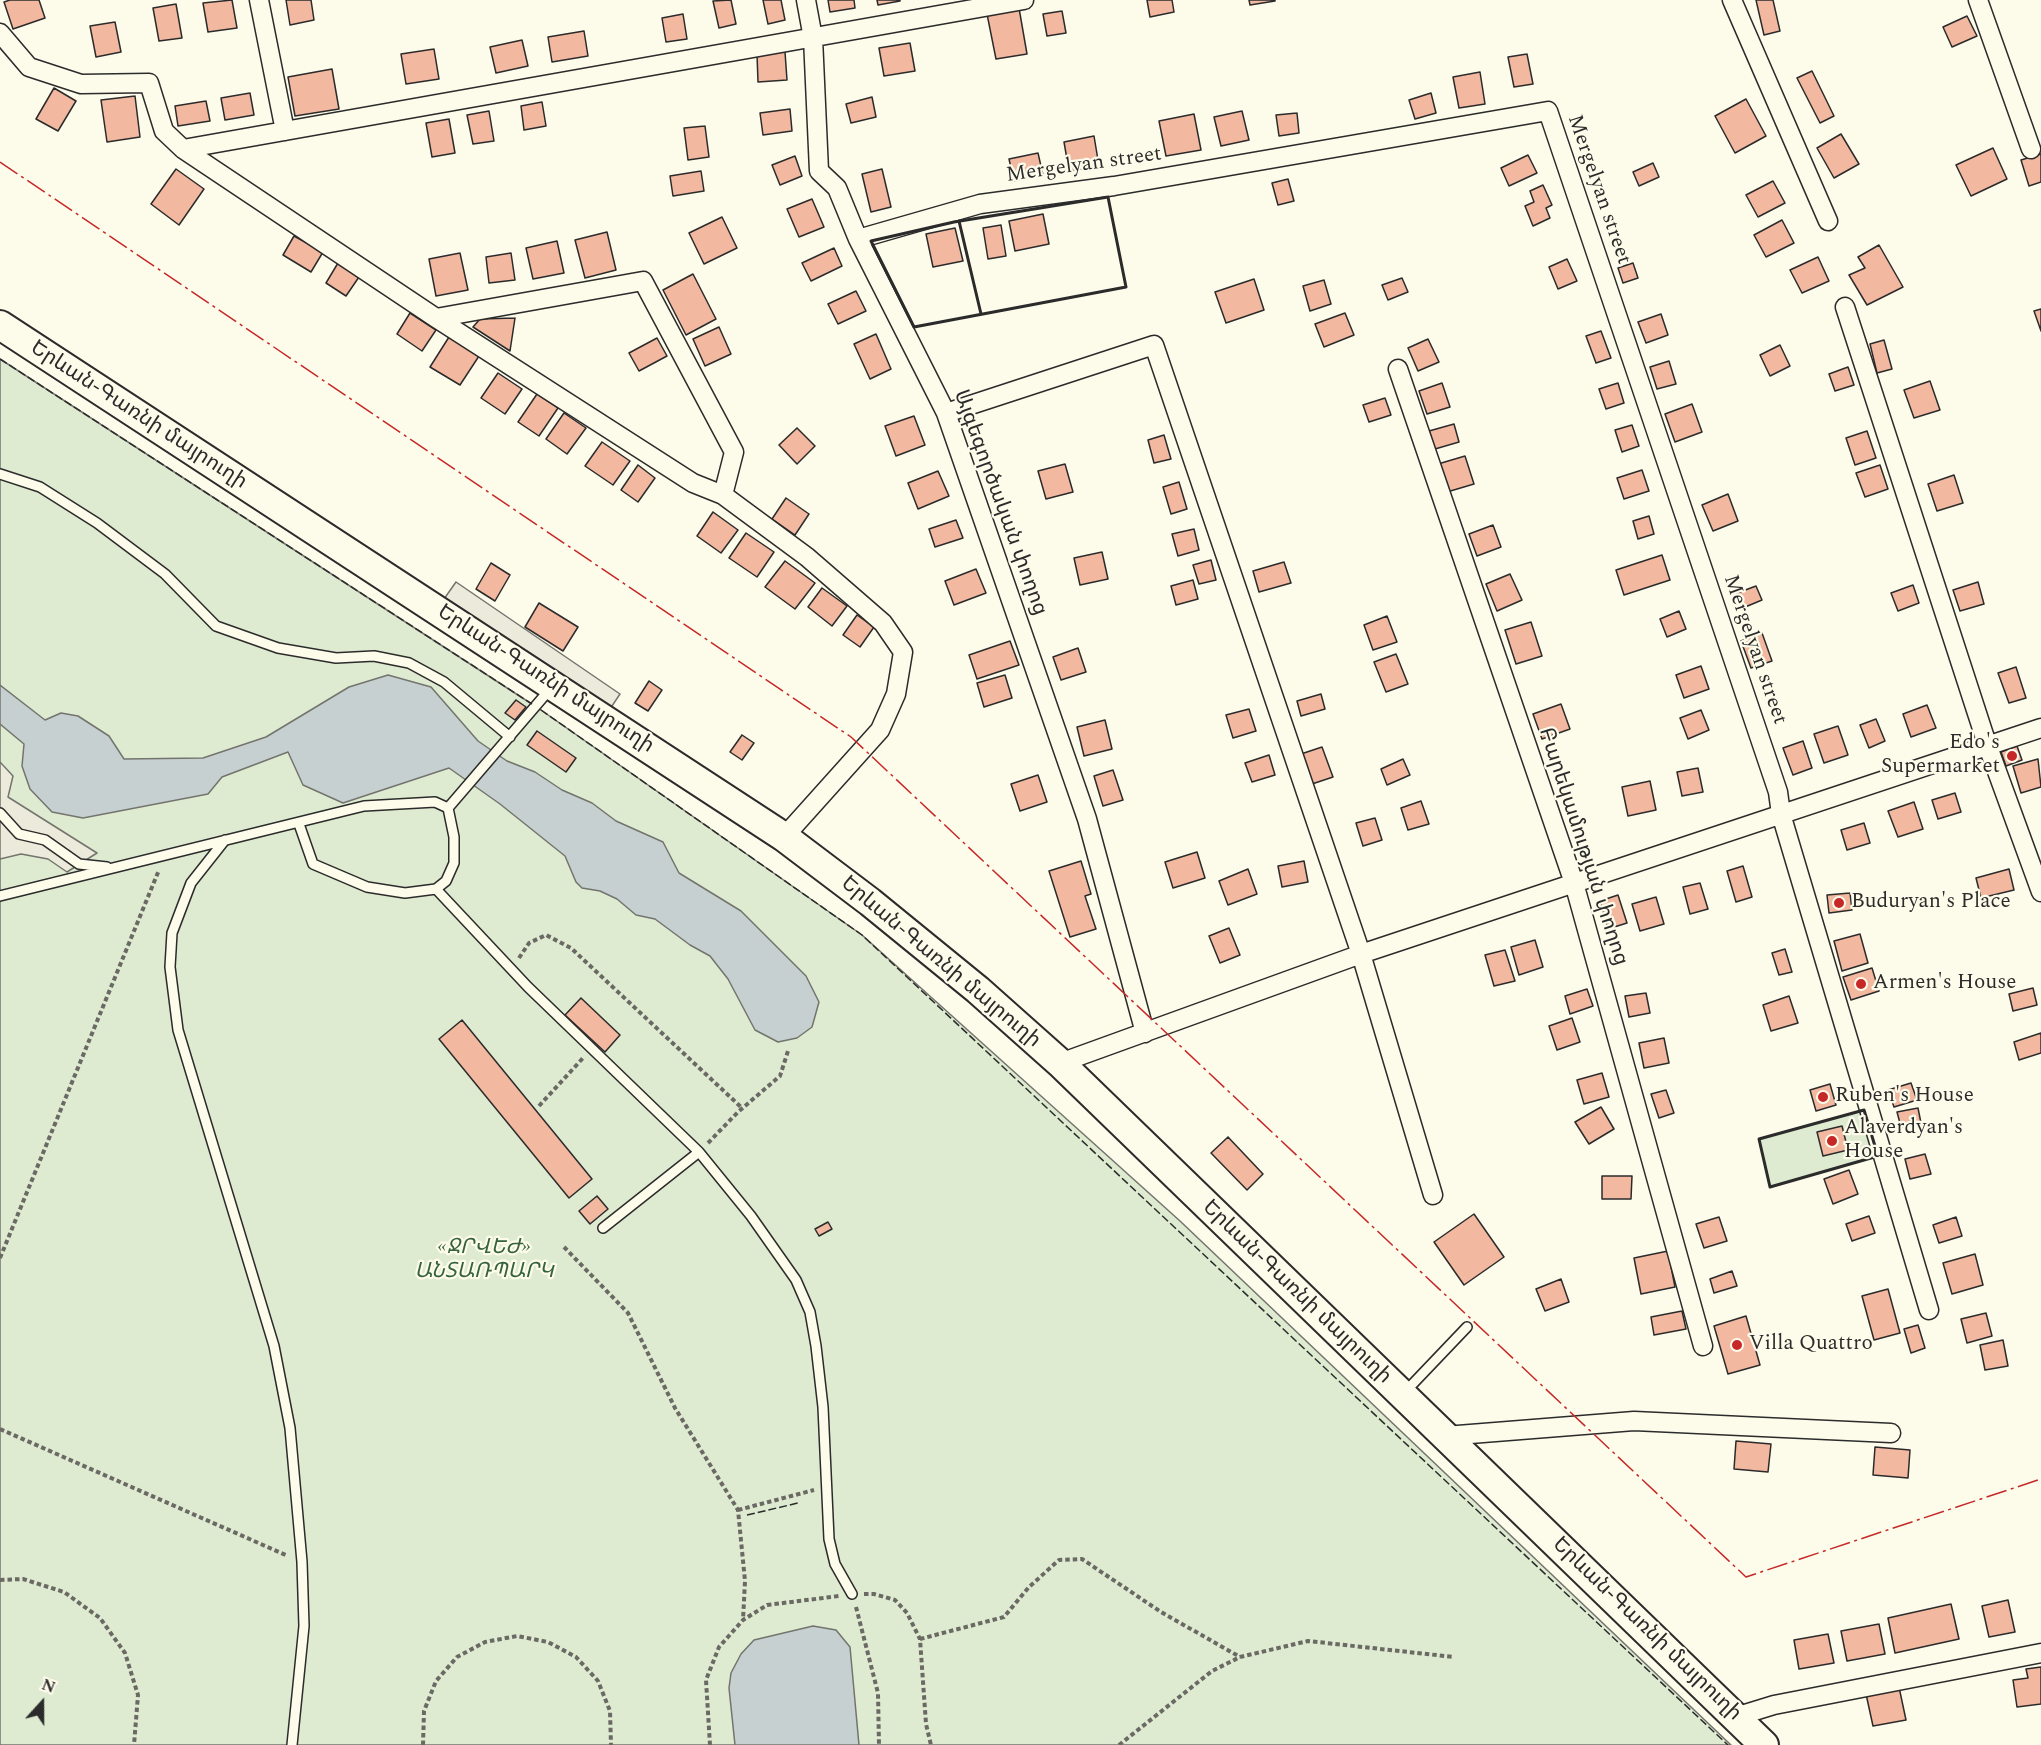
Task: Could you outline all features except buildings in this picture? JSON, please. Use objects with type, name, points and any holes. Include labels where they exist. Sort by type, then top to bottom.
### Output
[{"type":"main road","name":"Երևան-Գառնի մայրուղի","points":[[0,325],[784,837],[870,902],[978,990],[1060,1063],[1401,1396],[1764,1745]]},
{"type":"street","points":[[259,0],[285,131]]},
{"type":"street","name":"Այգեգործական փողոց","points":[[806,0],[813,38],[819,171],[837,188],[858,239],[946,413],[1087,819],[1144,1033]]},
{"type":"street","points":[[183,149],[1024,0]]},
{"type":"street","points":[[1732,0],[1828,221]]},
{"type":"street","points":[[1978,0],[2031,149]]},
{"type":"street","points":[[0,33],[29,67],[81,84],[149,83],[164,131],[183,149],[436,318],[693,483],[723,495],[807,557],[883,622],[903,652],[896,694],[880,730],[784,837]]},
{"type":"street","name":"Mergelyan street","points":[[858,239],[980,204],[1114,186],[1548,111],[1778,792],[1781,814]]},
{"type":"street","points":[[436,318],[643,281],[734,452],[723,495]]},
{"type":"street","points":[[1845,307],[1987,744],[2041,892]]},
{"type":"street","points":[[946,413],[1154,345],[1361,954],[1433,1195]]},
{"type":"street","name":"Բարեկամության փողոց","points":[[1398,369],[1574,883],[1703,1346]]},
{"type":"street","points":[[1060,1063],[1361,954],[1987,744],[2041,728]]},
{"type":"street","points":[[1781,814],[1929,1310]]},
{"type":"street","points":[[1445,1436],[1634,1421],[1891,1433]]},
{"type":"street","points":[[1735,1717],[1774,1705],[2041,1653]]},
{"type":"lane","points":[[0,474],[40,487],[97,523],[165,574],[216,626],[278,648],[336,658],[374,656],[409,663],[444,682],[510,737]]},
{"type":"lane","points":[[448,808],[553,685]]},
{"type":"lane","points":[[0,896],[299,824],[364,806],[435,802],[448,808]]},
{"type":"lane","points":[[299,824],[313,864],[367,887],[405,893],[436,889],[446,881],[454,863],[454,837],[448,808]]},
{"type":"lane","points":[[0,813],[19,834],[45,840],[79,864],[116,868]]},
{"type":"lane","points":[[225,840],[191,883],[172,933],[170,967],[172,996],[178,1030],[274,1346],[290,1428],[302,1562],[304,1626],[292,1745]]},
{"type":"lane","points":[[436,889],[528,987],[699,1152],[751,1216],[796,1280],[810,1312],[823,1407],[829,1539],[835,1564],[852,1594]]},
{"type":"lane","points":[[603,1228],[699,1152]]},
{"type":"lane","points":[[1401,1396],[1467,1327]]},
{"type":"path","points":[[0,1258],[164,855]]},
{"type":"path","points":[[528,987],[516,971],[519,958],[530,943],[546,935],[571,948],[742,1108]]},
{"type":"path","points":[[539,1106],[591,1050]]},
{"type":"path","points":[[699,1152],[742,1108],[780,1076],[788,1051]]},
{"type":"path","points":[[564,1247],[628,1312],[675,1408],[738,1510],[745,1581],[743,1620]]},
{"type":"path","points":[[0,1429],[302,1562]]},
{"type":"path","points":[[738,1510],[826,1486]]},
{"type":"path","points":[[920,1639],[1004,1617],[1029,1587],[1059,1560],[1082,1559],[1161,1612],[1240,1657]]},
{"type":"path","points":[[0,1580],[23,1579],[64,1592],[100,1618],[125,1653],[138,1695],[134,1745]]},
{"type":"path","points":[[852,1594],[868,1646],[878,1693],[879,1745]]},
{"type":"path","points":[[710,1745],[705,1705],[706,1680],[719,1647],[743,1620],[767,1605],[852,1594],[874,1594],[895,1600],[908,1613],[920,1639],[926,1724],[931,1745]]},
{"type":"path","points":[[423,1745],[424,1711],[436,1681],[457,1658],[485,1642],[517,1636],[548,1642],[576,1657],[598,1681],[610,1711],[611,1745]]},
{"type":"path","points":[[1119,1745],[1212,1671],[1240,1657],[1308,1641],[1454,1658]]},
{"type":"green space","name":"«ՋՐՎԵԺ» ԱՆՏԱՌՊԱՐԿ","points":[[0,359],[541,710],[862,935],[1180,1221],[1731,1745],[0,1745]]},
{"type":"green space","points":[[1864,1110],[1878,1156],[1770,1187],[1759,1139]]},
{"type":"shaded area","points":[[456,582],[620,694],[608,712],[444,599]]},
{"type":"shaded area","points":[[388,675],[431,687],[478,741],[507,761],[535,772],[562,790],[592,803],[616,821],[663,842],[679,873],[741,911],[806,976],[819,1002],[812,1027],[797,1038],[778,1042],[755,1030],[728,979],[710,956],[690,945],[655,919],[636,915],[617,899],[600,891],[582,888],[576,882],[565,856],[500,804],[449,768],[343,803],[303,785],[288,752],[222,777],[208,794],[83,818],[52,812],[30,789],[22,766],[24,744],[0,724],[0,685],[45,720],[61,713],[78,716],[109,736],[124,759],[203,758],[266,737],[349,687]]},
{"type":"shaded area","points":[[0,762],[13,776],[8,797],[97,853],[67,872],[48,859],[21,854],[0,859]]},
{"type":"shaded area","points":[[813,1626],[836,1630],[850,1647],[859,1745],[735,1745],[729,1688],[731,1673],[741,1654],[754,1640]]},
{"type":"fence","points":[[0,359],[532,704]]},
{"type":"fence","points":[[541,710],[862,935],[1728,1745]]},
{"type":"fence","points":[[747,1515],[798,1503]]},
{"type":"wall","points":[[1108,197],[1126,287],[914,327],[871,241],[954,222],[1108,197]]},
{"type":"wall","points":[[959,221],[981,314]]},
{"type":"wall","points":[[1864,1110],[1878,1156],[1770,1187],[1759,1139],[1864,1110]]},
{"type":"power","points":[[0,162],[851,737],[1746,1577],[2041,1479]]},
{"type":"place","name":"Edo's Supermarket","points":[[2012,756]]},
{"type":"place","name":"Buduryan's Place","points":[[1839,903]]},
{"type":"place","name":"Armen's House","points":[[1861,984]]},
{"type":"place","name":"Ruben's House","points":[[1823,1097]]},
{"type":"place","name":"Alaverdyan's House","points":[[1832,1141]]},
{"type":"place","name":"Villa Quattro","points":[[1737,1345]]}]
